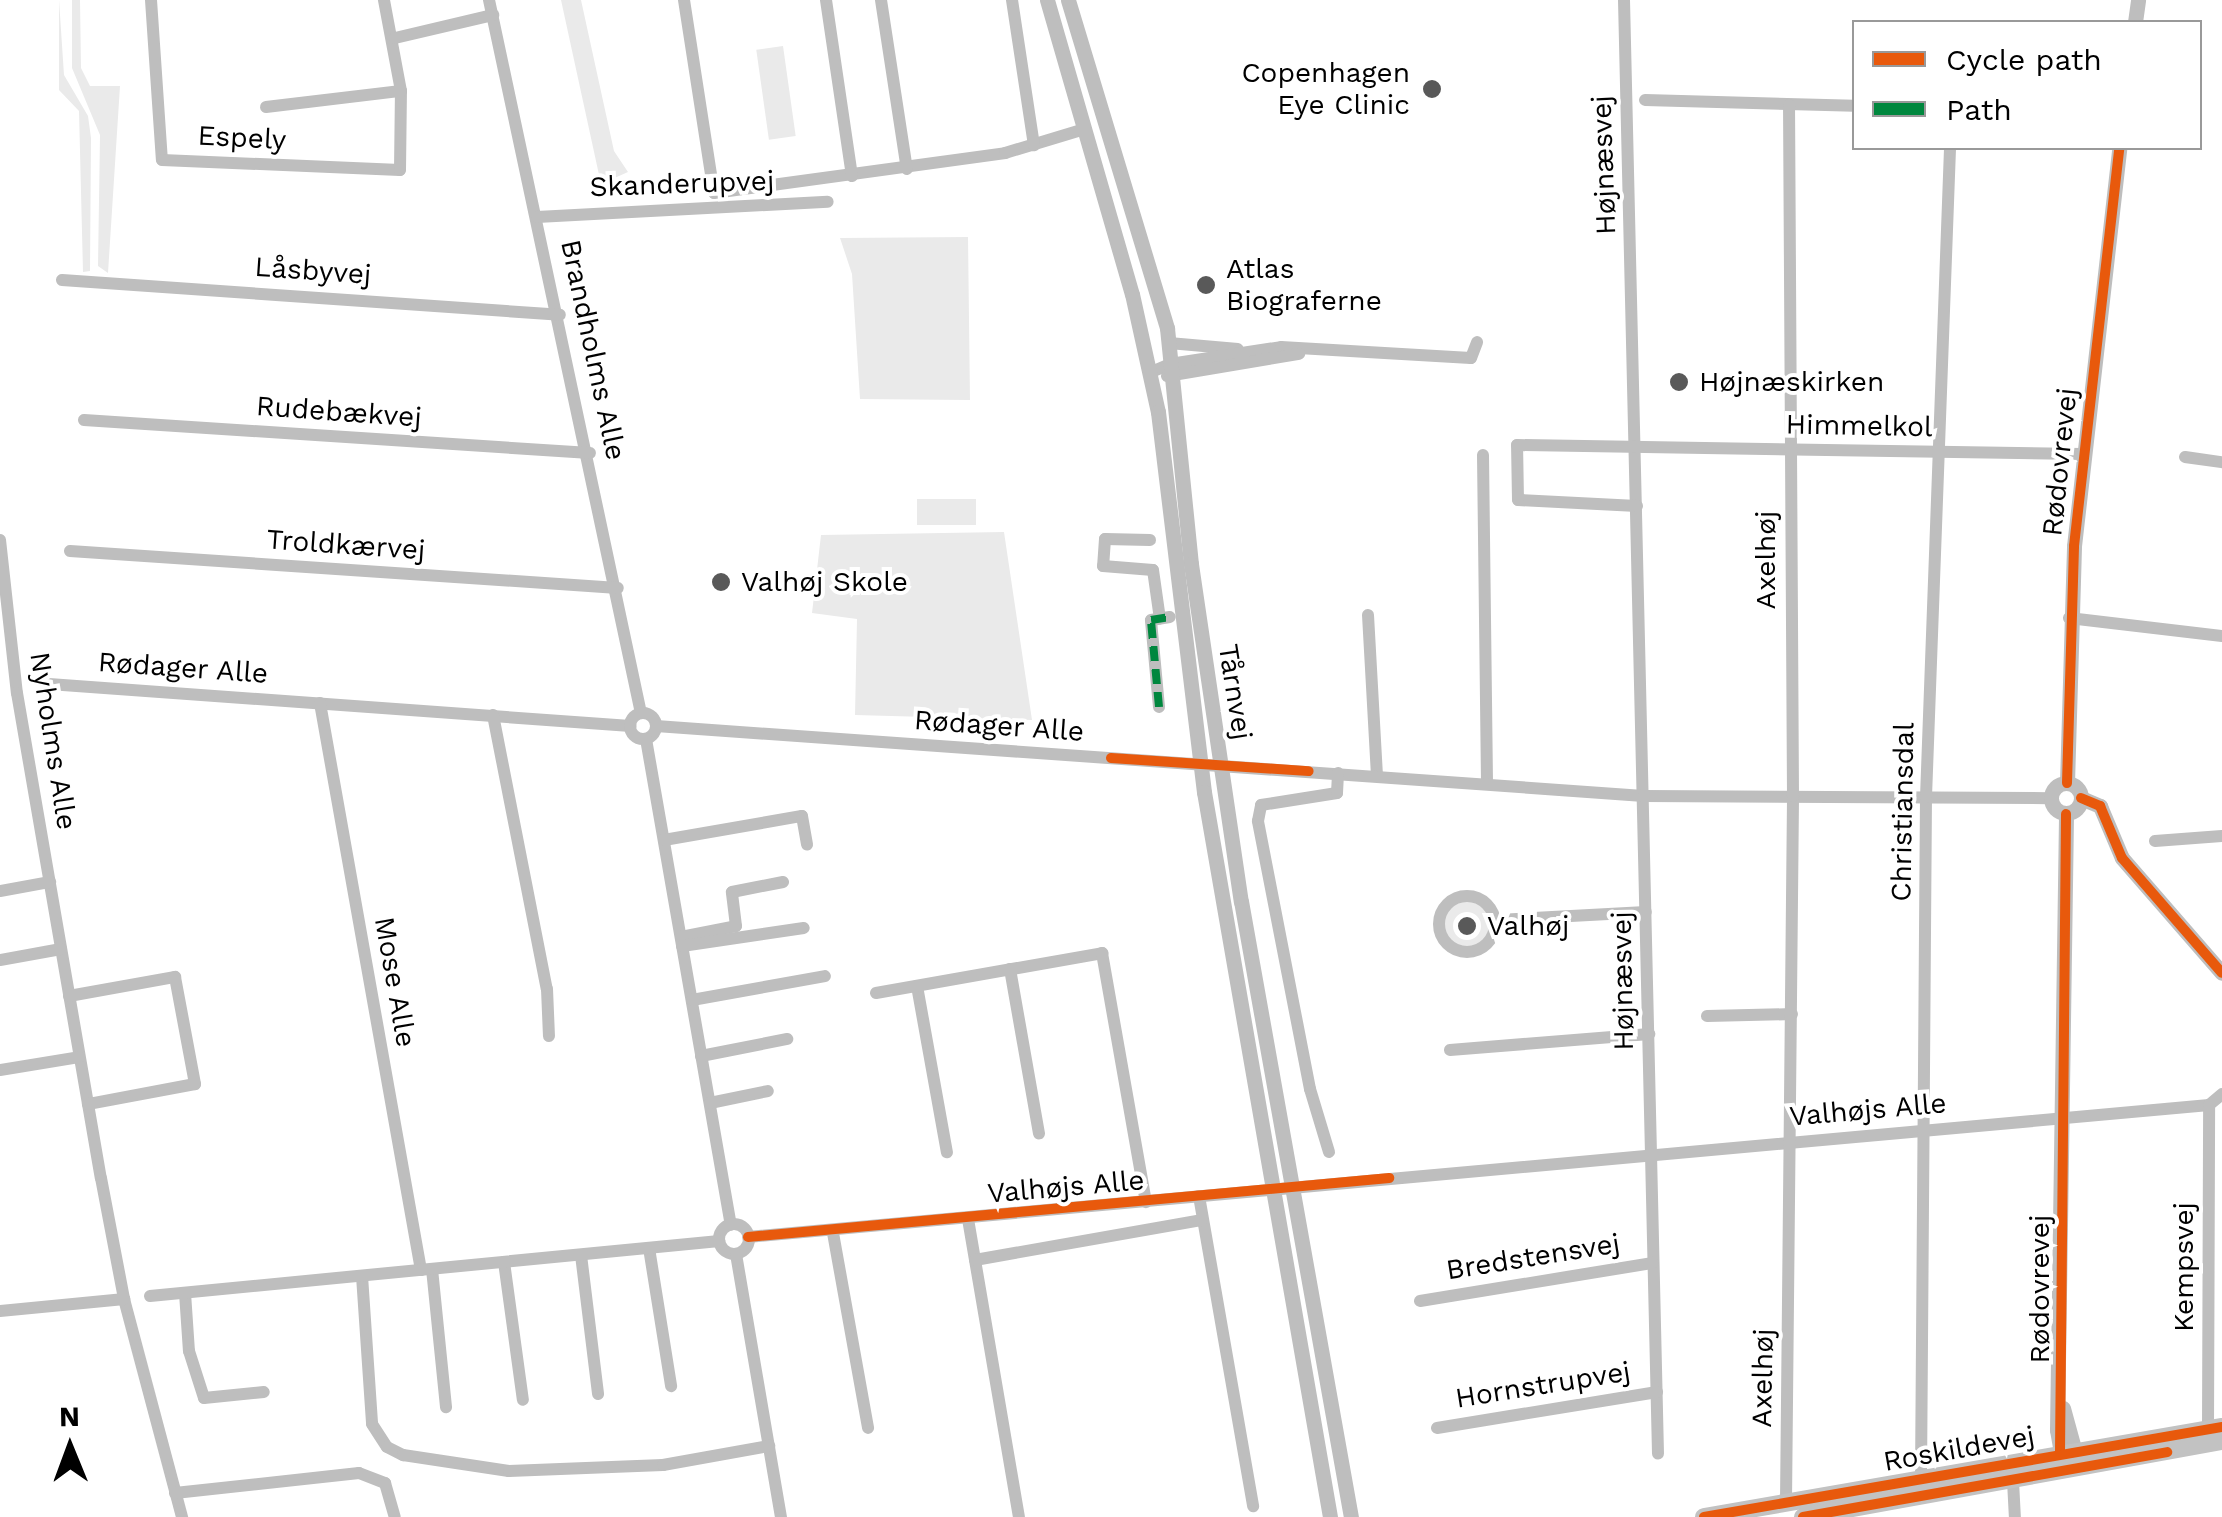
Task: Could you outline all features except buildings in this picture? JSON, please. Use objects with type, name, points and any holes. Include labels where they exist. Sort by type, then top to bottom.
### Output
[{"type":"main road","name":"Roskildevej","points":[[1704,1517],[1921,1478],[2070,1461],[2217,1432]]},
{"type":"main road","name":"Roskildevej","points":[[1802,1517],[1852,1513],[2012,1481],[2070,1461]]},
{"type":"street","name":"Espely","points":[[151,0],[162,160],[400,170],[402,91],[395,38],[384,0]]},
{"type":"street","name":"Brandholms Alle","points":[[489,0],[590,453],[641,713]]},
{"type":"street","points":[[684,0],[714,193],[906,168],[1034,145],[1085,129]]},
{"type":"street","points":[[826,0],[852,176]]},
{"type":"street","points":[[881,0],[906,168]]},
{"type":"street","points":[[1012,0],[1034,145]]},
{"type":"street","name":"Tårnvej","points":[[1047,0],[1149,373],[1200,765],[1330,1517]]},
{"type":"street","name":"Tårnvej","points":[[1068,0],[1168,342],[1222,766],[1350,1517]]},
{"type":"street","name":"Højnæsvej","points":[[1624,0],[1658,1454]]},
{"type":"street","points":[[395,38],[493,15]]},
{"type":"street","name":"Espely","points":[[266,106],[402,91]]},
{"type":"street","points":[[1644,100],[1852,106]]},
{"type":"street","name":"Axelhøj","points":[[1786,1502],[1793,796],[1789,105]]},
{"type":"street","name":"Christiansdal","points":[[1921,1478],[1926,798],[1950,150]]},
{"type":"street","name":"Rødovrevej","points":[[2067,783],[2069,618],[2082,454],[2119,150]]},
{"type":"street","name":"Skanderupvej","points":[[538,217],[828,202]]},
{"type":"street","name":"Låsbyvej","points":[[62,280],[560,315]]},
{"type":"street","points":[[1168,342],[1241,350],[1281,347],[1302,353]]},
{"type":"street","points":[[1149,373],[1302,353],[1471,358],[1477,342]]},
{"type":"street","points":[[1170,370],[1241,350]]},
{"type":"street","name":"Rudebækvej","points":[[84,420],[590,453]]},
{"type":"street","points":[[1636,447],[1525,442],[1517,445],[1514,468],[1518,500],[1637,506]]},
{"type":"street","name":"Himmelkol","points":[[1636,447],[2082,454]]},
{"type":"street","points":[[1483,454],[1488,783]]},
{"type":"street","points":[[2185,458],[2222,462]]},
{"type":"street","points":[[1150,540],[1105,539],[1103,566],[1153,570],[1165,618],[1151,620],[1158,707]]},
{"type":"street","name":"Nyholms Alle","points":[[0,540],[17,693],[124,1299],[182,1517]]},
{"type":"street","name":"Troldkærvej","points":[[70,551],[618,588]]},
{"type":"street","points":[[1368,615],[1377,776]]},
{"type":"street","points":[[2069,618],[2222,636]]},
{"type":"street","name":"Rødager Alle","points":[[49,684],[630,726]]},
{"type":"street","name":"Mose Alle","points":[[320,703],[426,1270]]},
{"type":"street","points":[[646,738],[656,726],[641,713],[630,726],[646,738],[731,1225],[719,1242]]},
{"type":"street","points":[[493,714],[547,989],[549,1036]]},
{"type":"street","name":"Rødager Alle","points":[[656,726],[1644,796],[2050,798]]},
{"type":"street","points":[[1329,1152],[1310,1089],[1258,820],[1262,806],[1337,793],[1338,773]]},
{"type":"street","points":[[2082,798],[2066,814],[2050,798],[2067,783],[2082,798],[2100,806],[2122,858],[2222,973]]},
{"type":"street","name":"Rødovrevej","points":[[2066,814],[2062,1404],[2070,1461]]},
{"type":"street","points":[[664,840],[802,816],[807,845]]},
{"type":"street","points":[[2155,840],[2222,836]]},
{"type":"street","points":[[0,891],[50,882]]},
{"type":"street","points":[[681,942],[736,926],[732,892],[782,882]]},
{"type":"street","points":[[1498,920],[1482,901],[1454,899],[1440,917],[1440,931],[1451,949],[1473,950],[1498,920],[1646,912]]},
{"type":"street","points":[[681,942],[804,928]]},
{"type":"street","points":[[0,960],[61,949]]},
{"type":"street","name":"Valhøjs Alle","points":[[876,993],[1102,953],[1146,1202]]},
{"type":"street","name":"Valhøjs Alle","points":[[1010,970],[1039,1133]]},
{"type":"street","points":[[692,1000],[825,976]]},
{"type":"street","points":[[69,996],[175,977],[194,1076],[195,1084],[88,1104]]},
{"type":"street","points":[[916,986],[947,1152]]},
{"type":"street","points":[[1707,1016],[1792,1014]]},
{"type":"street","points":[[1450,1050],[1649,1034]]},
{"type":"street","points":[[702,1056],[786,1039]]},
{"type":"street","points":[[0,1070],[79,1056]]},
{"type":"street","points":[[710,1103],[768,1091]]},
{"type":"street","points":[[2210,1104],[2222,1094]]},
{"type":"street","name":"Valhøjs Alle","points":[[748,1237],[2210,1104]]},
{"type":"street","name":"Kempsvej","points":[[2210,1104],[2217,1432]]},
{"type":"street","points":[[1199,1196],[1253,1506]]},
{"type":"street","name":"Valhøjs Alle","points":[[968,1218],[1020,1517]]},
{"type":"street","name":"Valhøjs Alle","points":[[975,1260],[1204,1220]]},
{"type":"street","points":[[731,1225],[748,1237],[736,1254],[781,1517]]},
{"type":"street","points":[[832,1232],[868,1428]]},
{"type":"street","points":[[150,1296],[719,1242],[736,1254]]},
{"type":"street","points":[[649,1248],[671,1386]]},
{"type":"street","points":[[581,1254],[598,1394]]},
{"type":"street","points":[[504,1262],[523,1400]]},
{"type":"street","name":"Bredstensvej","points":[[1420,1301],[1653,1263]]},
{"type":"street","points":[[426,1270],[446,1407]]},
{"type":"street","points":[[362,1276],[372,1424],[387,1446],[403,1455],[509,1471],[662,1464],[769,1446]]},
{"type":"street","points":[[184,1292],[189,1351],[204,1398],[264,1392]]},
{"type":"street","points":[[0,1311],[124,1299]]},
{"type":"street","name":"Hornstrupvej","points":[[1437,1428],[1657,1392]]},
{"type":"street","points":[[175,1492],[360,1473],[385,1483],[395,1517]]},
{"type":"street","points":[[2012,1481],[2015,1517]]},
{"type":"shaded area","points":[[59,0],[64,75],[88,116],[91,138],[90,271],[83,272],[79,111],[59,90]]},
{"type":"shaded area","points":[[72,0],[80,0],[81,68],[90,86],[120,86],[108,273],[98,266],[100,135],[72,68]]},
{"type":"shaded area","points":[[561,0],[581,0],[614,151],[628,172],[601,184]]},
{"type":"shaded area","points":[[783,46],[796,136],[769,140],[756,50]]},
{"type":"shaded area","points":[[968,237],[970,400],[860,399],[852,274],[840,238]]},
{"type":"shaded area","points":[[917,499],[976,499],[976,525],[917,525]]},
{"type":"shaded area","points":[[1004,532],[1032,720],[855,715],[857,619],[812,613],[821,535]]},
{"type":"shaded area","points":[[1467,900],[1484,907],[1491,924],[1484,941],[1467,948],[1450,941],[1443,924],[1450,907]]},
{"type":"marked path","points":[[1159,707],[1151,620],[1170,617]]},
{"type":"cycle path","points":[[2067,783],[2074,546],[2119,150]]},
{"type":"cycle path","points":[[1111,758],[1309,771]]},
{"type":"cycle path","points":[[2081,798],[2100,806],[2122,858],[2222,973]]},
{"type":"cycle path","points":[[2060,1453],[2066,814]]},
{"type":"cycle path","points":[[748,1237],[1389,1178]]},
{"type":"cycle path","points":[[1704,1517],[2222,1427]]},
{"type":"cycle path","points":[[1803,1517],[2167,1452]]},
{"type":"place","name":"Copenhagen Eye Clinic","points":[[1432,89]]},
{"type":"place","name":"Atlas Biograferne","points":[[1206,285]]},
{"type":"place","name":"Højnæskirken","points":[[1679,382]]},
{"type":"place","name":"Valhøj Skole","points":[[721,582]]},
{"type":"place","name":"Valhøj","points":[[1467,926]]}]
